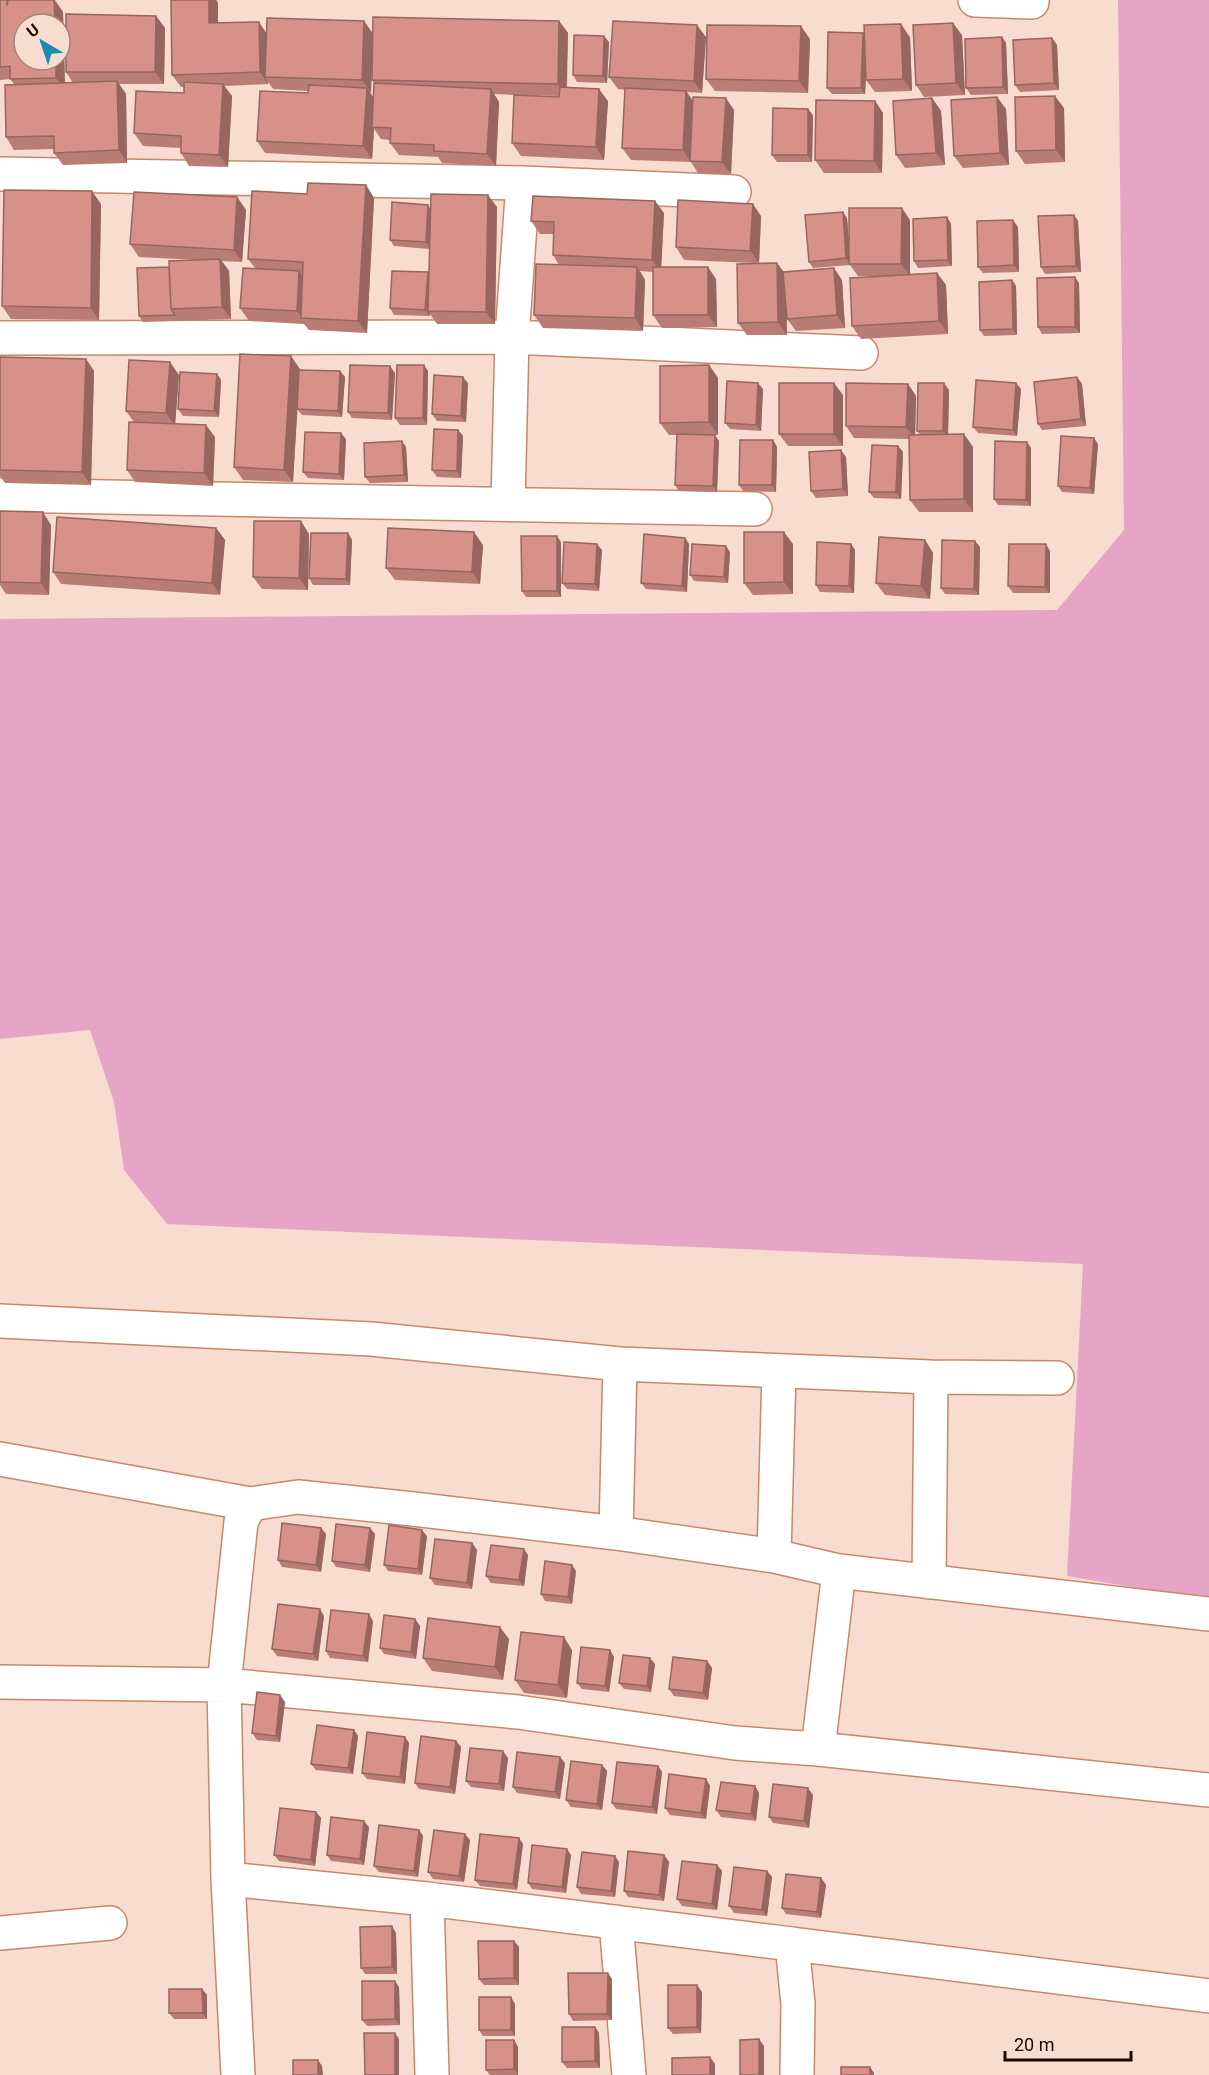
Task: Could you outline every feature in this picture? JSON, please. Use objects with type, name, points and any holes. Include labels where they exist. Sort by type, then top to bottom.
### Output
[{"type":"street","points":[[975,0],[1032,2]]},
{"type":"street","points":[[0,174],[523,183],[734,192]]},
{"type":"street","points":[[508,504],[512,337],[523,183]]},
{"type":"street","points":[[0,338],[512,337],[861,353]]},
{"type":"street","points":[[0,495],[755,509]]},
{"type":"street","points":[[0,1321],[371,1339],[620,1364],[931,1377],[1057,1378]]},
{"type":"street","points":[[616,1533],[620,1364]]},
{"type":"street","points":[[774,1556],[779,1371]]},
{"type":"street","points":[[929,1582],[931,1377]]},
{"type":"street","points":[[0,1459],[250,1504],[298,1497],[616,1533],[774,1556],[839,1571],[1209,1614]]},
{"type":"street","points":[[238,2075],[228,1879],[224,1685],[241,1522],[250,1504]]},
{"type":"street","points":[[818,1749],[839,1571]]},
{"type":"street","points":[[0,1682],[224,1685],[518,1712],[735,1743],[818,1749],[1209,1790]]},
{"type":"street","points":[[228,1879],[427,1899],[1209,1996]]},
{"type":"street","points":[[427,1899],[432,2075]]},
{"type":"street","points":[[616,1922],[628,2075]]},
{"type":"street","points":[[0,1933],[110,1923]]},
{"type":"street","points":[[792,1944],[798,2004],[797,2075]]},
{"type":"shaded area","points":[[1118,0],[1209,0],[1209,1600],[1067,1576],[1083,1264],[167,1224],[124,1170],[114,1102],[90,1030],[0,1039],[0,619],[1057,610],[1124,530]]},
{"type":"building","points":[[0,0],[7,0],[7,6],[8,0],[54,0],[54,12],[12,12],[12,72],[56,72],[56,78],[10,79],[10,66],[0,67]]},
{"type":"building","points":[[171,0],[209,0],[209,23],[259,22],[260,72],[172,75]]},
{"type":"building","points":[[72,14],[156,16],[155,72],[72,72]]},
{"type":"building","points":[[373,17],[559,21],[558,84],[372,80]]},
{"type":"building","points":[[267,18],[364,21],[362,80],[265,77]]},
{"type":"building","points":[[613,21],[697,25],[694,81],[609,77]]},
{"type":"building","points":[[953,23],[956,83],[916,85],[913,25]]},
{"type":"building","points":[[901,24],[903,79],[866,80],[864,25]]},
{"type":"building","points":[[707,25],[801,26],[799,81],[706,79]]},
{"type":"building","points":[[828,32],[863,33],[861,88],[827,88]]},
{"type":"building","points":[[574,35],[604,36],[603,76],[573,75]]},
{"type":"building","points":[[1002,37],[1003,87],[966,88],[965,39]]},
{"type":"building","points":[[1052,38],[1054,83],[1015,85],[1013,40]]},
{"type":"building","points":[[117,81],[119,150],[54,153],[54,136],[6,137],[5,85]]},
{"type":"building","points":[[184,82],[223,84],[219,155],[181,153],[181,136],[134,133],[136,91],[184,93]]},
{"type":"building","points":[[374,83],[491,89],[487,154],[434,151],[434,145],[390,143],[391,128],[372,127]]},
{"type":"building","points":[[309,85],[367,88],[363,146],[257,141],[260,91],[308,93]]},
{"type":"building","points":[[560,87],[599,89],[596,147],[512,143],[514,95],[559,97]]},
{"type":"building","points":[[625,88],[686,91],[683,150],[622,148]]},
{"type":"building","points":[[1055,96],[1056,150],[1016,151],[1015,97]]},
{"type":"building","points":[[693,97],[726,98],[722,162],[690,161]]},
{"type":"building","points":[[997,97],[1000,153],[954,156],[951,100]]},
{"type":"building","points":[[932,98],[936,153],[896,155],[893,101]]},
{"type":"building","points":[[816,100],[875,101],[874,161],[815,160]]},
{"type":"building","points":[[773,108],[808,109],[808,155],[772,155]]},
{"type":"building","points":[[308,183],[366,185],[358,321],[301,318],[303,262],[248,259],[252,191],[307,194]]},
{"type":"building","points":[[4,190],[92,191],[91,308],[2,306]]},
{"type":"building","points":[[134,192],[237,197],[234,250],[130,244]]},
{"type":"building","points":[[431,194],[488,195],[486,312],[428,311]]},
{"type":"building","points":[[533,196],[655,201],[652,260],[553,255],[554,222],[531,221]]},
{"type":"building","points":[[678,200],[753,204],[750,251],[676,247]]},
{"type":"building","points":[[392,202],[428,205],[426,242],[390,240]]},
{"type":"building","points":[[849,208],[902,208],[901,264],[849,264]]},
{"type":"building","points":[[843,212],[846,258],[809,262],[805,215]]},
{"type":"building","points":[[1074,215],[1076,266],[1041,267],[1038,216]]},
{"type":"building","points":[[947,217],[948,260],[914,261],[913,219]]},
{"type":"building","points":[[1013,220],[1014,265],[978,267],[977,221]]},
{"type":"building","points":[[220,259],[222,307],[171,309],[169,261]]},
{"type":"building","points":[[777,263],[778,322],[738,323],[737,264]]},
{"type":"building","points":[[536,264],[637,267],[635,318],[534,315]]},
{"type":"building","points":[[169,267],[171,309],[175,315],[139,316],[137,268]]},
{"type":"building","points":[[653,267],[708,267],[708,315],[653,315]]},
{"type":"building","points":[[243,268],[299,271],[297,311],[240,308]]},
{"type":"building","points":[[834,268],[837,315],[787,319],[783,272]]},
{"type":"building","points":[[392,271],[428,272],[425,310],[390,308]]},
{"type":"building","points":[[937,273],[939,321],[852,326],[850,278]]},
{"type":"building","points":[[1075,277],[1075,327],[1038,327],[1037,278]]},
{"type":"building","points":[[1012,280],[1013,329],[980,330],[979,282]]},
{"type":"building","points":[[240,354],[291,356],[284,470],[234,467]]},
{"type":"building","points":[[0,357],[86,359],[82,472],[0,470]]},
{"type":"building","points":[[129,360],[170,362],[166,413],[126,411]]},
{"type":"building","points":[[350,365],[390,366],[388,413],[348,412]]},
{"type":"building","points":[[397,365],[424,365],[423,418],[395,418]]},
{"type":"building","points":[[709,365],[709,422],[660,423],[660,366]]},
{"type":"building","points":[[299,370],[340,371],[338,411],[297,409]]},
{"type":"building","points":[[180,372],[217,374],[214,411],[178,409]]},
{"type":"building","points":[[434,375],[463,377],[461,416],[432,414]]},
{"type":"building","points":[[1077,377],[1081,419],[1038,424],[1034,382]]},
{"type":"building","points":[[976,380],[1016,383],[1013,430],[973,427]]},
{"type":"building","points":[[727,381],[758,383],[756,425],[725,423]]},
{"type":"building","points":[[779,383],[834,383],[834,434],[779,434]]},
{"type":"building","points":[[846,383],[908,384],[906,427],[846,426]]},
{"type":"building","points":[[918,383],[944,383],[943,431],[917,431]]},
{"type":"building","points":[[129,422],[206,425],[204,473],[127,470]]},
{"type":"building","points":[[434,429],[458,430],[457,471],[432,470]]},
{"type":"building","points":[[305,432],[341,433],[339,474],[303,472]]},
{"type":"building","points":[[677,434],[715,435],[713,486],[675,485]]},
{"type":"building","points":[[964,434],[964,499],[910,500],[909,435]]},
{"type":"building","points":[[1061,436],[1094,438],[1090,488],[1058,486]]},
{"type":"building","points":[[740,440],[773,440],[772,485],[739,485]]},
{"type":"building","points":[[402,441],[404,475],[365,477],[364,443]]},
{"type":"building","points":[[995,441],[1027,442],[1026,500],[994,499]]},
{"type":"building","points":[[872,445],[898,446],[896,492],[869,492]]},
{"type":"building","points":[[841,450],[843,489],[811,491],[809,452]]},
{"type":"building","points":[[0,511],[43,512],[41,583],[0,582]]},
{"type":"building","points":[[57,517],[216,528],[212,583],[53,572]]},
{"type":"building","points":[[254,521],[301,521],[299,578],[253,577]]},
{"type":"building","points":[[388,528],[474,532],[472,572],[386,568]]},
{"type":"building","points":[[744,532],[784,532],[784,582],[744,583]]},
{"type":"building","points":[[311,533],[348,533],[346,579],[309,578]]},
{"type":"building","points":[[644,534],[685,538],[682,586],[641,583]]},
{"type":"building","points":[[521,536],[557,536],[557,591],[522,591]]},
{"type":"building","points":[[879,537],[925,540],[921,586],[876,583]]},
{"type":"building","points":[[942,540],[975,541],[974,589],[941,588]]},
{"type":"building","points":[[564,542],[597,544],[595,584],[562,583]]},
{"type":"building","points":[[817,542],[851,544],[849,586],[816,585]]},
{"type":"building","points":[[692,544],[726,546],[724,577],[690,575]]},
{"type":"building","points":[[1009,544],[1046,544],[1045,587],[1008,586]]},
{"type":"building","points":[[282,1523],[321,1528],[316,1565],[278,1560]]},
{"type":"building","points":[[336,1524],[370,1528],[365,1565],[332,1561]]},
{"type":"building","points":[[389,1525],[422,1530],[418,1569],[384,1565]]},
{"type":"building","points":[[435,1539],[472,1543],[467,1583],[430,1578]]},
{"type":"building","points":[[491,1545],[524,1549],[519,1580],[486,1576]]},
{"type":"building","points":[[545,1561],[572,1565],[568,1597],[541,1594]]},
{"type":"building","points":[[278,1604],[320,1609],[313,1654],[272,1649]]},
{"type":"building","points":[[331,1610],[369,1614],[363,1656],[326,1651]]},
{"type":"building","points":[[384,1615],[415,1619],[411,1652],[380,1648]]},
{"type":"building","points":[[428,1618],[500,1627],[495,1667],[423,1658]]},
{"type":"building","points":[[521,1632],[564,1637],[558,1685],[515,1680]]},
{"type":"building","points":[[581,1647],[610,1650],[605,1686],[577,1683]]},
{"type":"building","points":[[623,1655],[650,1658],[647,1686],[619,1683]]},
{"type":"building","points":[[673,1657],[707,1661],[703,1693],[669,1689]]},
{"type":"building","points":[[257,1692],[280,1695],[276,1736],[252,1733]]},
{"type":"building","points":[[317,1725],[354,1730],[348,1768],[311,1764]]},
{"type":"building","points":[[367,1732],[405,1737],[400,1777],[362,1773]]},
{"type":"building","points":[[421,1736],[456,1741],[450,1787],[415,1783]]},
{"type":"building","points":[[470,1748],[503,1751],[499,1784],[466,1781]]},
{"type":"building","points":[[517,1752],[560,1757],[555,1792],[513,1787]]},
{"type":"building","points":[[571,1761],[602,1765],[597,1804],[566,1800]]},
{"type":"building","points":[[617,1762],[658,1766],[652,1807],[612,1803]]},
{"type":"building","points":[[669,1774],[706,1779],[701,1813],[665,1808]]},
{"type":"building","points":[[721,1782],[755,1786],[751,1814],[716,1810]]},
{"type":"building","points":[[773,1784],[808,1788],[804,1821],[769,1817]]},
{"type":"building","points":[[280,1808],[316,1812],[311,1860],[274,1855]]},
{"type":"building","points":[[331,1817],[364,1821],[360,1859],[327,1855]]},
{"type":"building","points":[[379,1825],[419,1830],[414,1871],[374,1866]]},
{"type":"building","points":[[434,1830],[465,1834],[459,1876],[428,1872]]},
{"type":"building","points":[[480,1834],[519,1838],[513,1884],[475,1880]]},
{"type":"building","points":[[532,1845],[567,1849],[562,1887],[528,1883]]},
{"type":"building","points":[[628,1851],[664,1855],[659,1895],[624,1891]]},
{"type":"building","points":[[582,1852],[615,1856],[611,1891],[577,1887]]},
{"type":"building","points":[[682,1861],[717,1865],[712,1904],[677,1899]]},
{"type":"building","points":[[734,1867],[767,1871],[762,1910],[729,1906]]},
{"type":"building","points":[[786,1874],[821,1878],[817,1912],[782,1908]]},
{"type":"building","points":[[392,1926],[392,1967],[361,1968],[360,1927]]},
{"type":"building","points":[[478,1941],[514,1941],[514,1978],[479,1979]]},
{"type":"building","points":[[568,1973],[608,1973],[607,2014],[569,2014]]},
{"type":"building","points":[[362,1981],[395,1981],[395,2019],[362,2020]]},
{"type":"building","points":[[668,1985],[697,1985],[697,2027],[668,2028]]},
{"type":"building","points":[[169,1989],[202,1989],[203,2013],[169,2013]]},
{"type":"building","points":[[479,1997],[511,1997],[511,2030],[479,2030]]},
{"type":"building","points":[[562,2027],[595,2027],[595,2061],[562,2062]]},
{"type":"building","points":[[364,2033],[395,2033],[395,2075],[365,2075]]},
{"type":"building","points":[[759,2039],[759,2075],[740,2075],[740,2040]]},
{"type":"building","points":[[486,2040],[514,2040],[514,2069],[486,2070]]},
{"type":"building","points":[[710,2057],[710,2075],[672,2075],[672,2058]]},
{"type":"building","points":[[293,2060],[318,2060],[318,2075],[293,2075]]},
{"type":"building","points":[[841,2067],[870,2067],[870,2075],[841,2075]]}]
